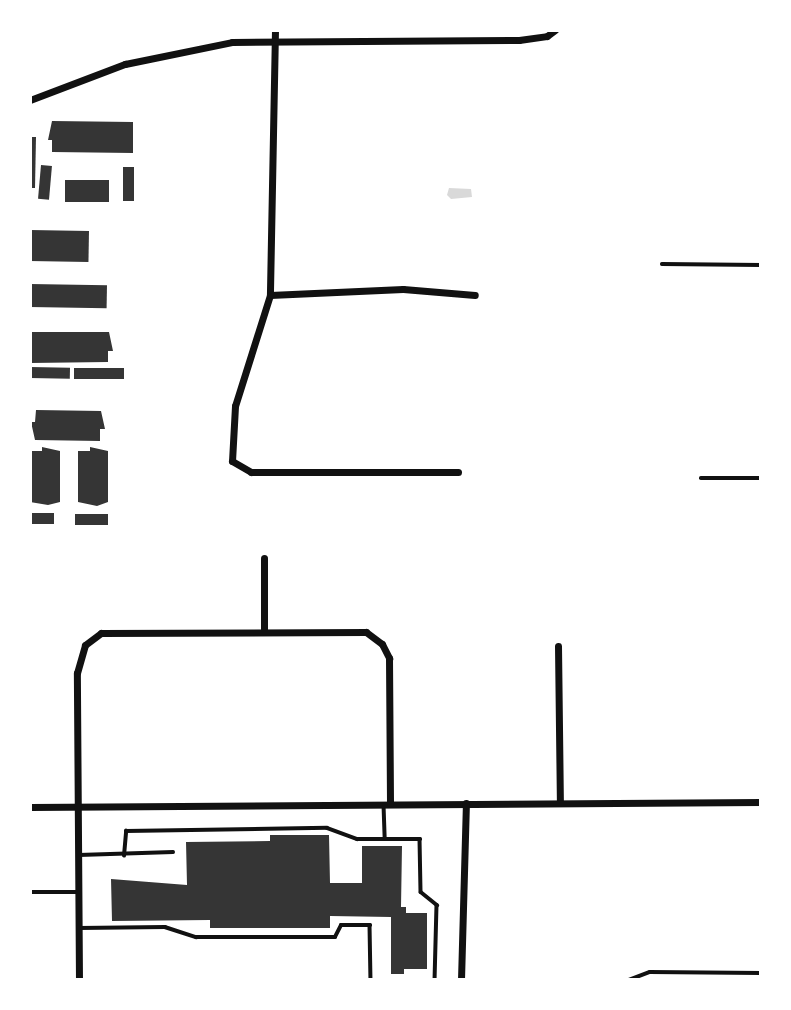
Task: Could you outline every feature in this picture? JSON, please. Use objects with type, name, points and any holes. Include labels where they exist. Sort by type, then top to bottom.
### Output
[{"type":"street","points":[[275,30],[270,295],[235,406],[231,454],[235,467],[251,472],[458,472]]},
{"type":"street","points":[[30,100],[125,64],[232,42],[519,40],[547,36],[555,30]]},
{"type":"street","points":[[270,295],[403,289],[475,295]]},
{"type":"street","points":[[264,558],[264,629]]},
{"type":"street","points":[[79,980],[77,673],[85,645],[110,630],[356,630],[374,638],[386,650],[390,668],[387,803]]},
{"type":"street","points":[[558,646],[560,802]]},
{"type":"street","points":[[30,807],[761,802]]},
{"type":"street","points":[[461,980],[466,803]]},
{"type":"lane","points":[[662,264],[761,265]]},
{"type":"lane","points":[[701,478],[761,478]]},
{"type":"lane","points":[[384,839],[387,803]]},
{"type":"lane","points":[[124,856],[126,831],[327,828],[357,839],[421,839],[421,892],[437,905],[436,980]]},
{"type":"lane","points":[[79,855],[124,856],[173,852]]},
{"type":"lane","points":[[30,891],[79,892]]},
{"type":"lane","points":[[79,928],[164,927],[196,937],[335,937],[341,925],[370,925],[371,980]]},
{"type":"lane","points":[[629,980],[650,972],[759,973],[757,980]]},
{"type":"shaded area","points":[[449,188],[471,189],[472,197],[451,199],[447,195]]},
{"type":"building","points":[[52,121],[133,122],[133,153],[52,152],[52,140],[48,140]]},
{"type":"building","points":[[30,137],[36,137],[35,188],[30,188]]},
{"type":"building","points":[[41,165],[52,166],[49,200],[38,199]]},
{"type":"building","points":[[123,167],[134,167],[134,201],[123,201]]},
{"type":"building","points":[[65,180],[109,180],[109,202],[65,202]]},
{"type":"building","points":[[30,230],[89,231],[88,262],[30,261]]},
{"type":"building","points":[[30,284],[107,285],[107,308],[30,307]]},
{"type":"building","points":[[30,332],[109,332],[113,351],[108,351],[108,362],[30,363]]},
{"type":"building","points":[[30,367],[70,368],[70,379],[30,378]]},
{"type":"building","points":[[74,368],[124,368],[124,379],[74,379]]},
{"type":"building","points":[[36,410],[101,411],[105,429],[100,429],[100,441],[35,440],[31,422],[35,422]]},
{"type":"building","points":[[42,447],[60,451],[60,502],[48,505],[30,502],[30,451],[42,451]]},
{"type":"building","points":[[90,447],[108,451],[108,502],[97,506],[78,502],[78,451],[90,451]]},
{"type":"building","points":[[30,513],[54,513],[54,524],[30,524]]},
{"type":"building","points":[[75,514],[108,514],[108,525],[75,525]]},
{"type":"building","points":[[270,835],[329,835],[330,883],[362,883],[362,846],[402,846],[401,907],[406,907],[406,913],[427,913],[427,969],[404,969],[404,974],[391,974],[391,917],[330,916],[330,928],[210,928],[210,920],[112,921],[111,879],[187,885],[186,842],[270,841]]}]
